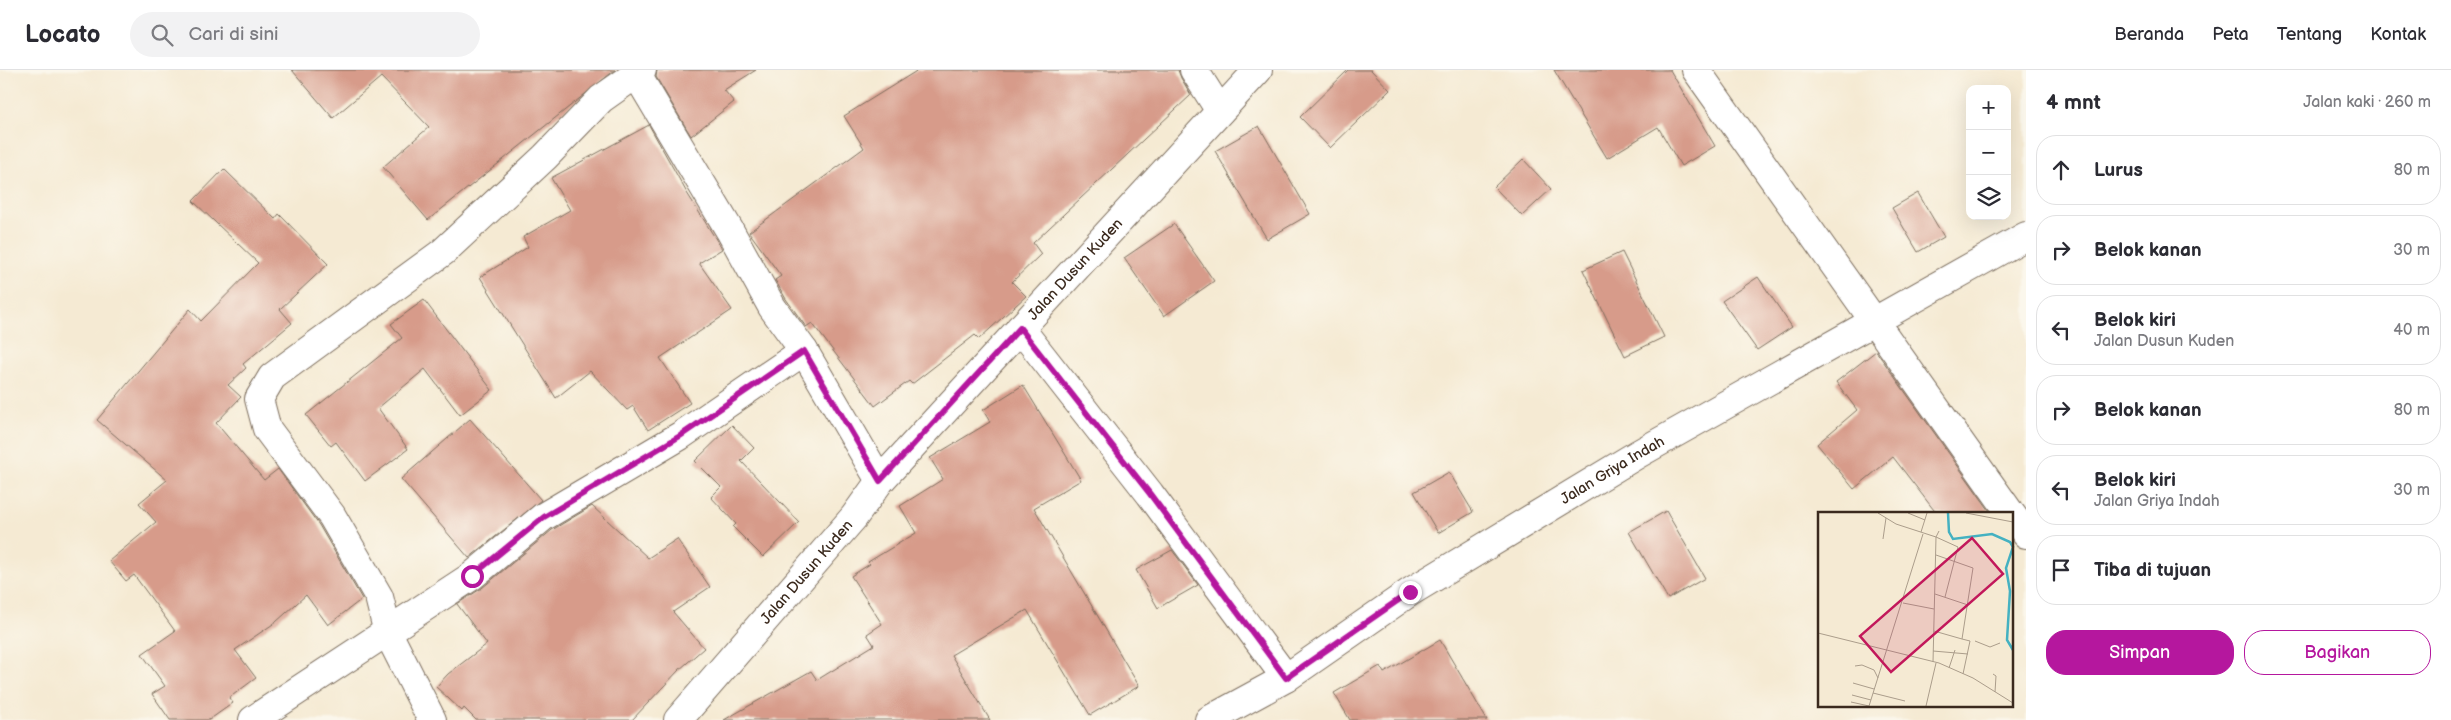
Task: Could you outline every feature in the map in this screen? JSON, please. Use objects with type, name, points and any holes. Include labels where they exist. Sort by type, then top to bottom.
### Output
[{"type":"street","points":[[1194,70],[1220,111]]},
{"type":"street","name":"Jalan Dusun Kuden","points":[[678,720],[854,517],[880,481],[1258,70]]},
{"type":"street","points":[[1696,70],[2011,512]]},
{"type":"street","points":[[432,720],[388,633],[379,597],[332,516],[267,429],[259,399],[272,377],[443,252],[545,157],[601,99],[639,73],[772,307],[804,351],[880,481]]},
{"type":"street","name":"Jalan Griya Indah","points":[[1209,720],[1286,678],[1410,592],[1629,459],[2026,236]]},
{"type":"street","points":[[1020,328],[1150,494],[1286,678]]},
{"type":"street","points":[[253,720],[472,576],[544,517],[680,436],[804,351]]},
{"type":"street","points":[[2014,517],[2026,534]]},
{"type":"building","points":[[292,70],[615,70],[428,220],[383,167],[429,127],[381,77],[333,118]]},
{"type":"building","points":[[657,70],[756,70],[724,90],[734,102],[691,136],[656,77]]},
{"type":"building","points":[[918,70],[1178,70],[1191,95],[1033,243],[1041,254],[1012,282],[1026,296],[979,339],[975,335],[912,384],[909,381],[875,406],[812,323],[806,327],[775,280],[781,276],[749,232],[864,148],[844,116]]},
{"type":"building","points":[[1348,70],[1371,70],[1390,90],[1330,148],[1300,117]]},
{"type":"building","points":[[1554,70],[1670,70],[1715,146],[1681,166],[1658,127],[1607,158]]},
{"type":"building","points":[[649,125],[687,193],[722,249],[699,263],[732,310],[660,358],[690,403],[648,430],[633,406],[627,410],[590,371],[556,398],[480,277],[528,247],[523,237],[570,210],[551,178]]},
{"type":"building","points":[[1259,126],[1310,214],[1267,239],[1215,151]]},
{"type":"building","points":[[1523,159],[1551,189],[1522,216],[1494,187]]},
{"type":"building","points":[[224,169],[275,219],[279,214],[328,264],[280,309],[292,323],[243,364],[246,368],[228,385],[241,397],[216,423],[264,480],[278,469],[319,525],[362,599],[328,625],[306,595],[276,622],[235,650],[256,678],[229,698],[233,703],[209,720],[170,720],[152,694],[165,686],[142,654],[175,631],[134,575],[126,581],[109,561],[156,522],[139,503],[167,480],[97,420],[190,309],[201,321],[258,263],[193,201]]},
{"type":"building","points":[[1918,193],[1944,237],[1918,252],[1892,208]]},
{"type":"building","points":[[1174,224],[1214,281],[1164,316],[1124,258]]},
{"type":"building","points":[[1622,252],[1664,337],[1625,356],[1583,270]]},
{"type":"building","points":[[1758,277],[1792,327],[1757,350],[1722,301]]},
{"type":"building","points":[[424,300],[492,390],[460,415],[425,369],[378,408],[408,449],[365,481],[336,442],[331,446],[306,415],[402,338],[391,324]]},
{"type":"building","points":[[1876,351],[1991,512],[1935,512],[1893,457],[1854,489],[1817,444],[1857,410],[1836,382]]},
{"type":"building","points":[[1023,385],[1081,480],[1034,508],[1139,686],[1090,715],[1027,610],[951,655],[990,720],[724,720],[811,671],[817,680],[874,645],[867,634],[882,624],[851,576],[870,564],[868,562],[916,533],[900,506],[943,479],[930,458],[990,422],[983,410]]},
{"type":"building","points":[[470,419],[541,500],[469,558],[401,479]]},
{"type":"building","points":[[732,425],[754,448],[741,461],[799,522],[763,557],[733,527],[736,524],[711,497],[721,487],[695,461]]},
{"type":"building","points":[[1449,472],[1473,512],[1438,533],[1414,492]]},
{"type":"building","points":[[592,506],[648,558],[677,539],[710,587],[673,612],[704,648],[679,670],[632,720],[476,720],[464,708],[462,711],[436,687],[448,674],[487,644],[457,604],[482,588],[552,530]]},
{"type":"building","points":[[1666,511],[1705,578],[1668,599],[1629,532]]},
{"type":"building","points":[[1172,550],[1198,585],[1158,608],[1136,570]]},
{"type":"building","points":[[1440,640],[1487,720],[1350,720],[1334,693],[1380,666],[1384,673]]},
{"type":"route","points":[[472,576],[544,517],[680,436],[804,351],[880,481],[1020,328],[1150,494],[1286,678],[1410,592]]}]
